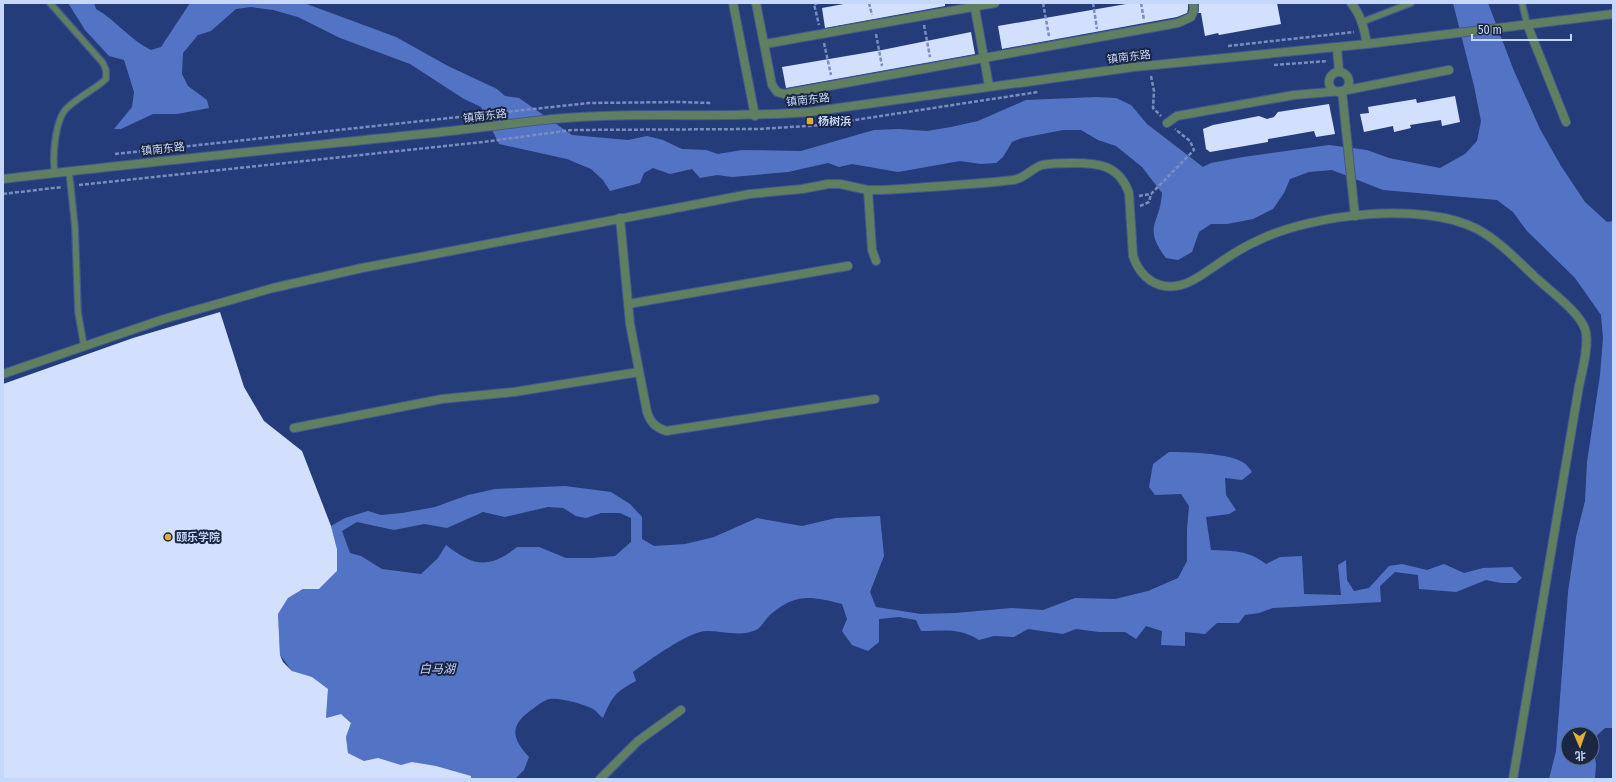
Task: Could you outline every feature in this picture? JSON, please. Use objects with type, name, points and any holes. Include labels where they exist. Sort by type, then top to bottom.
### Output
[{"type":"street","points":[[733,3],[755,116]]},
{"type":"street","points":[[756,3],[772,85],[777,92],[784,94],[1178,23],[1192,17],[1194,10],[1193,3]]},
{"type":"street","points":[[764,44],[874,25],[975,5],[995,3]]},
{"type":"street","points":[[1351,3],[1358,12],[1362,22],[1367,44]]},
{"type":"street","points":[[975,5],[989,86]]},
{"type":"street","name":"镇南东路","points":[[3,179],[482,128],[553,119],[610,116],[755,116],[809,112],[1134,67],[1367,44],[1613,14]]},
{"type":"street","points":[[1523,24],[1566,122]]},
{"type":"street","points":[[1337,47],[1339,72]]},
{"type":"street","points":[[1167,123],[1177,116],[1185,114],[1294,95],[1342,92],[1449,70]]},
{"type":"street","points":[[1339,72],[1333,75],[1330,83],[1335,91],[1342,92]]},
{"type":"street","points":[[1339,72],[1347,76],[1349,81],[1346,89],[1342,92]]},
{"type":"street","points":[[1342,92],[1355,216]]},
{"type":"street","points":[[3,374],[164,319],[273,288],[412,257],[620,218],[750,194],[802,189],[828,184],[840,184],[868,190],[1017,180],[1042,165],[1060,163],[1093,163],[1103,165],[1111,169],[1126,183],[1129,193],[1133,256],[1138,269],[1148,280],[1156,285],[1169,286],[1181,285],[1194,280],[1242,247],[1270,235],[1307,223],[1380,214],[1423,215],[1461,222],[1477,229],[1496,241],[1563,302],[1581,322],[1585,330],[1586,341],[1580,386],[1513,779]]},
{"type":"street","points":[[868,190],[872,250],[876,261]]},
{"type":"street","points":[[620,218],[628,304],[639,372],[647,412],[651,423],[658,428],[666,431],[875,399]]},
{"type":"street","points":[[628,304],[848,266]]},
{"type":"street","points":[[294,428],[442,399],[514,392],[639,372]]},
{"type":"street","points":[[600,779],[638,741],[681,710]]},
{"type":"lane","points":[[50,3],[103,63],[106,70],[106,79],[66,109],[61,118],[53,162],[55,173]]},
{"type":"lane","points":[[1362,22],[1412,3]]},
{"type":"lane","points":[[1522,3],[1523,24]]},
{"type":"lane","points":[[69,171],[75,227],[78,312],[84,346]]},
{"type":"path","points":[[869,3],[885,76]]},
{"type":"path","points":[[1043,3],[1051,46]]},
{"type":"path","points":[[1093,3],[1099,37]]},
{"type":"path","points":[[1141,3],[1146,28]]},
{"type":"path","points":[[922,16],[932,68]]},
{"type":"path","points":[[1223,46],[1365,31]]},
{"type":"path","points":[[114,154],[548,107],[632,102],[717,104]]},
{"type":"path","points":[[3,194],[483,142],[572,130]]},
{"type":"path","points":[[1140,206],[1148,202],[1152,194],[1194,150]]},
{"type":"path","points":[[1139,196],[1152,194]]},
{"type":"water","points":[[68,3],[94,3],[96,9],[136,41],[151,50],[161,47],[190,3],[304,3],[396,37],[448,66],[497,89],[505,96],[519,98],[572,135],[628,140],[647,136],[663,140],[682,149],[706,150],[718,154],[742,150],[801,151],[874,130],[899,129],[927,131],[978,121],[1026,100],[1096,97],[1116,98],[1131,105],[1147,124],[1203,167],[1211,163],[1243,157],[1329,145],[1367,150],[1389,158],[1440,168],[1465,154],[1477,141],[1481,121],[1474,86],[1453,3],[1488,3],[1514,71],[1540,129],[1561,166],[1585,202],[1607,222],[1613,221],[1613,728],[1605,728],[1600,733],[1600,726],[1560,726],[1560,766],[1596,766],[1595,779],[1549,779],[1556,751],[1568,592],[1576,537],[1585,501],[1587,462],[1600,375],[1603,338],[1601,315],[1575,278],[1527,231],[1513,212],[1497,200],[1383,190],[1332,170],[1309,172],[1290,179],[1284,193],[1273,209],[1253,219],[1227,224],[1211,224],[1199,232],[1192,252],[1178,260],[1166,258],[1155,239],[1154,226],[1161,204],[1162,193],[1142,167],[1116,146],[1098,140],[1081,130],[1063,130],[1022,138],[1012,142],[1003,157],[996,163],[981,164],[960,161],[898,172],[852,164],[839,167],[828,163],[788,172],[732,177],[717,175],[700,178],[692,169],[670,174],[653,168],[644,173],[640,183],[610,191],[603,180],[591,169],[567,159],[499,144],[481,107],[464,99],[410,64],[340,38],[298,17],[273,10],[251,7],[236,9],[211,31],[198,35],[183,53],[182,74],[188,86],[207,100],[209,108],[177,114],[153,114],[121,129],[114,129],[132,107],[134,92],[124,60],[109,56],[85,30]]},
{"type":"water","name":"白马湖","points":[[1169,452],[1219,455],[1238,460],[1245,464],[1252,472],[1242,480],[1225,478],[1226,495],[1236,510],[1229,514],[1206,517],[1211,550],[1240,552],[1253,556],[1266,564],[1280,557],[1302,556],[1304,594],[1341,595],[1338,565],[1346,560],[1347,580],[1354,591],[1369,588],[1389,566],[1402,564],[1427,570],[1444,564],[1464,573],[1483,568],[1512,567],[1522,578],[1516,583],[1501,583],[1486,580],[1456,592],[1419,589],[1418,575],[1395,572],[1380,586],[1381,602],[1273,608],[1259,613],[1245,615],[1239,623],[1217,623],[1205,634],[1185,632],[1185,646],[1161,645],[1162,631],[1146,626],[1136,639],[1125,632],[1099,632],[1076,629],[1063,634],[1028,629],[1014,637],[994,636],[979,640],[958,631],[921,631],[916,620],[899,617],[879,619],[879,642],[868,651],[852,645],[842,631],[847,619],[842,604],[813,598],[796,599],[780,607],[756,630],[744,633],[699,632],[669,647],[633,672],[636,681],[623,688],[615,696],[603,718],[593,709],[570,701],[553,699],[541,703],[526,714],[517,725],[515,731],[518,743],[529,757],[524,770],[515,779],[450,779],[453,771],[412,762],[403,773],[364,761],[348,753],[346,737],[351,723],[341,714],[326,718],[328,689],[292,671],[280,655],[278,614],[288,598],[303,589],[319,589],[337,571],[337,549],[331,526],[345,518],[368,511],[381,515],[402,513],[435,507],[468,495],[495,489],[565,486],[611,492],[630,504],[642,517],[642,539],[654,546],[685,544],[714,537],[757,518],[802,526],[836,518],[880,516],[884,556],[870,592],[876,607],[921,614],[955,613],[1012,608],[1043,610],[1075,598],[1115,599],[1148,591],[1178,578],[1187,561],[1189,506],[1181,494],[1155,495],[1149,487],[1153,464]],"holes":[[[548,507],[563,508],[576,516],[586,518],[601,513],[620,513],[631,518],[631,542],[615,556],[566,558],[539,547],[517,547],[498,559],[489,562],[473,561],[446,545],[438,558],[421,574],[382,569],[361,556],[350,553],[342,531],[357,522],[394,530],[424,524],[447,528],[483,512],[505,517]]]},
{"type":"building","points":[[849,3],[945,3],[945,6],[825,28],[822,8]]},
{"type":"building","points":[[1132,3],[1188,3],[1188,9],[1187,13],[1177,17],[1002,49],[998,26]]},
{"type":"building","points":[[1199,3],[1277,3],[1281,24],[1205,36],[1201,13],[1198,13]]},
{"type":"building","points":[[971,32],[975,54],[786,88],[782,67],[882,50]]},
{"type":"building","points":[[1455,96],[1460,122],[1442,126],[1441,120],[1410,125],[1411,128],[1394,132],[1393,126],[1364,132],[1360,114],[1369,113],[1368,107],[1416,99],[1417,103]]},
{"type":"building","points":[[1329,104],[1335,134],[1316,137],[1314,131],[1268,139],[1268,142],[1210,152],[1206,149],[1203,129],[1213,125],[1259,116],[1267,119],[1274,117],[1278,112]]},
{"type":"building","name":"颐乐学院","points":[[220,312],[244,387],[264,421],[302,451],[331,526],[337,549],[337,571],[319,589],[303,589],[288,598],[278,614],[280,655],[283,662],[292,671],[312,677],[328,689],[326,718],[341,714],[351,723],[346,737],[348,753],[364,761],[378,758],[401,765],[412,762],[436,766],[471,776],[471,779],[3,779],[3,384],[133,338]]},
{"type":"place","name":"杨树浜","points":[[810,121]]},
{"type":"place","name":"颐乐学院","points":[[168,537]]}]
